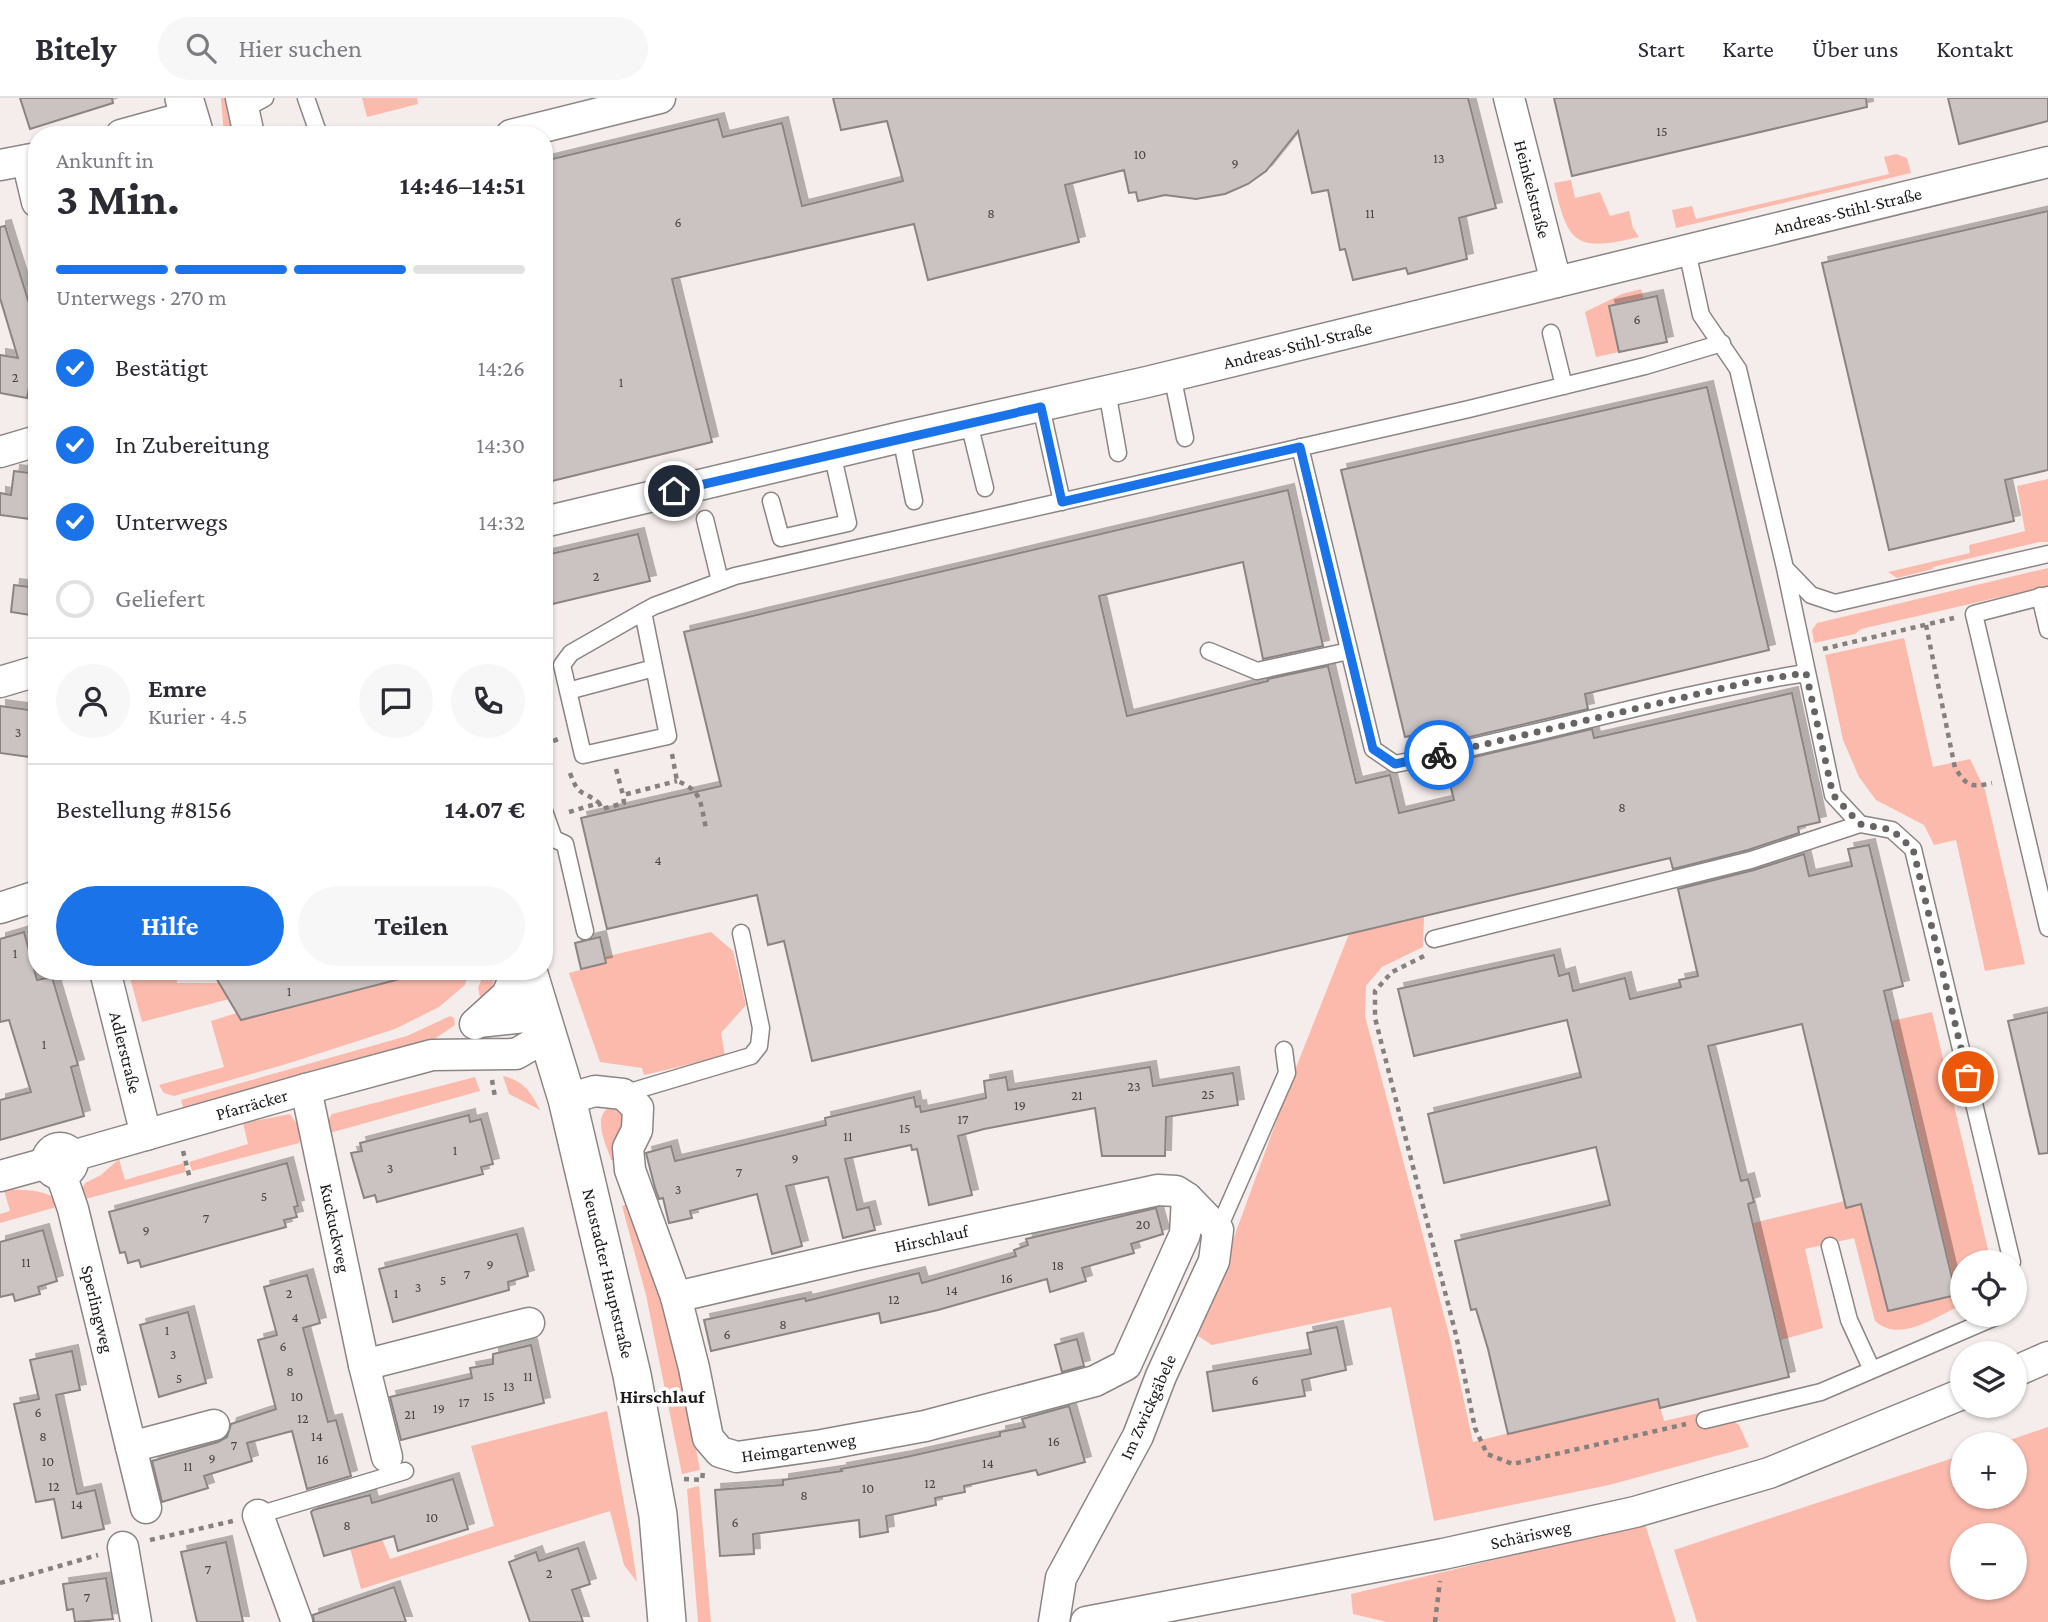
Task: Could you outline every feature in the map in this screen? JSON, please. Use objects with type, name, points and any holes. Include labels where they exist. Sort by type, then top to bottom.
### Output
[{"type":"street","points":[[547,126],[660,98]]},
{"type":"street","name":"Heinkelstraße","points":[[1509,98],[1556,282]]},
{"type":"street","points":[[154,126],[190,116]]},
{"type":"street","points":[[21,161],[28,179]]},
{"type":"street","name":"Andreas-Stihl-Straße","points":[[553,520],[901,437],[1041,407],[2048,162]]},
{"type":"street","points":[[0,452],[28,444]]},
{"type":"street","points":[[0,682],[28,674]]},
{"type":"street","points":[[0,908],[28,899]]},
{"type":"street","name":"Adlerstraße","points":[[107,980],[146,1135]]},
{"type":"street","name":"Pfarräcker","points":[[432,1055],[478,1022],[507,995],[513,980]]},
{"type":"street","name":"Neustadter Hauptstraße","points":[[531,980],[564,1091],[632,1375],[658,1515],[667,1622]]},
{"type":"street","name":"Pfarräcker","points":[[478,1022],[525,1017],[543,1023]]},
{"type":"street","points":[[543,1023],[535,1044],[516,1054],[564,1091],[623,1094]]},
{"type":"street","name":"Pfarräcker","points":[[0,1176],[60,1164],[146,1135],[432,1055],[516,1054]]},
{"type":"street","name":"Kuckuckweg","points":[[306,1089],[365,1365],[396,1464]]},
{"type":"street","name":"Heimgartenweg","points":[[623,1094],[638,1108],[636,1130],[628,1148],[630,1170],[676,1297],[708,1438],[720,1452],[737,1457],[925,1426],[1095,1381],[1126,1364],[1185,1234],[1187,1198]]},
{"type":"street","name":"Sperlingweg","points":[[60,1164],[146,1508]]},
{"type":"street","name":"Hirschlauf","points":[[676,1297],[1158,1189],[1176,1191],[1187,1198]]},
{"type":"street","points":[[1187,1198],[1218,1230]]},
{"type":"street","name":"Im Zwickgäbele","points":[[1054,1622],[1061,1577],[1138,1436],[1161,1376],[1214,1261],[1218,1230]]},
{"type":"street","points":[[365,1365],[529,1323]]},
{"type":"street","points":[[2027,1366],[2048,1357]]},
{"type":"street","name":"Schärisweg","points":[[1086,1622],[1443,1554],[1635,1512],[1769,1473],[1950,1399]]},
{"type":"street","points":[[131,1447],[214,1425]]},
{"type":"street","points":[[258,1515],[297,1622]]},
{"type":"street","points":[[123,1547],[136,1622]]},
{"type":"lane","points":[[306,98],[316,126]]},
{"type":"lane","points":[[1687,251],[1701,315],[1738,369],[1833,795],[1860,824]]},
{"type":"lane","points":[[1551,333],[1564,386]]},
{"type":"lane","points":[[643,612],[668,736],[583,755],[562,665],[571,653],[643,612],[654,606],[720,581],[1564,386],[1722,343]]},
{"type":"lane","points":[[1172,375],[1185,438]]},
{"type":"lane","points":[[1107,391],[1118,453]]},
{"type":"lane","points":[[1041,407],[1062,502]]},
{"type":"lane","points":[[969,423],[985,488]]},
{"type":"lane","points":[[901,437],[914,501]]},
{"type":"lane","points":[[1300,447],[1373,749],[1395,764],[1753,681],[1806,673]]},
{"type":"lane","points":[[771,501],[781,538],[848,523],[832,453]]},
{"type":"lane","points":[[705,519],[720,581]]},
{"type":"lane","points":[[1784,568],[1811,596],[1835,603],[2048,554]]},
{"type":"lane","points":[[2048,631],[2044,596],[1974,614],[2048,928]]},
{"type":"lane","points":[[1209,651],[1257,671],[1349,651]]},
{"type":"lane","points":[[553,665],[562,665]]},
{"type":"lane","points":[[568,691],[654,668]]},
{"type":"lane","points":[[1434,939],[1751,860],[1860,824],[1892,830],[1913,849],[2009,1250]]},
{"type":"lane","points":[[553,836],[565,844],[585,931]]},
{"type":"lane","points":[[623,1094],[751,1056],[759,1046],[761,1028],[741,933]]},
{"type":"lane","points":[[1218,1230],[1287,1073],[1284,1050]]},
{"type":"lane","points":[[1830,1246],[1849,1320],[1872,1370]]},
{"type":"lane","points":[[1705,1420],[1821,1392],[1972,1327]]},
{"type":"lane","points":[[258,1515],[396,1464]]},
{"type":"path","points":[[1802,654],[1974,614]]},
{"type":"path","points":[[1926,625],[1955,768],[1965,783],[1977,786],[2013,779]]},
{"type":"path","points":[[668,736],[677,781]]},
{"type":"path","points":[[553,741],[558,739]]},
{"type":"path","points":[[569,812],[599,803],[602,809],[624,803],[611,748]]},
{"type":"path","points":[[623,795],[677,781],[692,786],[698,793],[706,828]]},
{"type":"path","points":[[1434,939],[1428,954],[1392,972],[1375,991],[1375,1018],[1456,1335],[1475,1428],[1487,1454],[1513,1464],[1705,1420]]},
{"type":"path","points":[[491,1076],[495,1097]]},
{"type":"path","points":[[680,1479],[702,1480],[704,1469]]},
{"type":"path","points":[[1435,1622],[1443,1554]]},
{"type":"shaded area","points":[[221,98],[230,98],[237,126],[223,126]]},
{"type":"shaded area","points":[[362,98],[417,98],[418,104],[367,117]]},
{"type":"shaded area","points":[[1896,154],[1907,158],[1911,173],[1676,228],[1672,210],[1692,206],[1696,219],[1889,174],[1884,157]]},
{"type":"shaded area","points":[[1571,180],[1575,198],[1600,192],[1610,216],[1629,211],[1633,228],[1639,237],[1601,244],[1578,239],[1564,220],[1554,183]]},
{"type":"shaded area","points":[[1641,289],[1644,299],[1609,307],[1619,352],[1596,357],[1585,312],[1622,294]]},
{"type":"shaded area","points":[[2048,479],[2048,542],[1933,567],[1897,578],[1888,572],[1970,553],[1969,545],[2025,531],[2017,486]]},
{"type":"shaded area","points":[[2048,568],[2048,586],[1861,629],[1855,634],[1814,643],[1812,630],[1817,623]]},
{"type":"shaded area","points":[[1904,638],[1933,767],[1970,759],[1985,790],[2025,964],[1985,971],[1956,840],[1934,845],[1924,825],[1876,800],[1859,777],[1843,740],[1825,655]]},
{"type":"shaded area","points":[[1424,917],[1423,947],[1382,967],[1366,986],[1365,1016],[1451,1342],[1473,1442],[1657,1396],[1664,1421],[1699,1413],[1703,1426],[1732,1421],[1739,1425],[1749,1447],[1609,1485],[1434,1521],[1391,1307],[1212,1345],[1198,1336],[1295,1070],[1349,934]]},
{"type":"shaded area","points":[[711,932],[733,951],[746,1005],[721,1033],[725,1056],[644,1075],[642,1068],[600,1062],[569,973],[606,963],[604,957]]},
{"type":"shaded area","points":[[131,980],[219,983],[229,999],[142,1022]]},
{"type":"shaded area","points":[[342,980],[466,980],[465,985],[439,1007],[395,1029],[174,1096],[164,1093],[159,1085],[224,1067],[211,1021]]},
{"type":"shaded area","points":[[481,980],[494,980],[492,988],[481,1002],[478,988]]},
{"type":"shaded area","points":[[1932,1012],[1988,1250],[1950,1250],[1950,1270],[1891,1021]]},
{"type":"shaded area","points":[[450,1016],[454,1018],[455,1025],[436,1038],[407,1049],[185,1113],[181,1100],[407,1036]]},
{"type":"shaded area","points":[[503,1076],[516,1080],[526,1088],[540,1110],[509,1094]]},
{"type":"shaded area","points":[[475,1077],[480,1091],[326,1134],[325,1126],[332,1114]]},
{"type":"shaded area","points":[[613,1105],[629,1117],[617,1160],[611,1160],[603,1138],[601,1122],[602,1115]]},
{"type":"shaded area","points":[[290,1114],[298,1125],[301,1138],[299,1143],[192,1171],[189,1162],[248,1144],[243,1123]]},
{"type":"shaded area","points":[[119,1159],[125,1180],[184,1163],[186,1172],[82,1200],[81,1191],[85,1183],[101,1175]]},
{"type":"shaded area","points":[[4,1190],[44,1193],[57,1200],[60,1206],[0,1223],[0,1214],[10,1211]]},
{"type":"shaded area","points":[[1845,1201],[1846,1208],[1861,1204],[1878,1277],[1950,1294],[1950,1311],[1907,1329],[1895,1330],[1875,1321],[1854,1238],[1805,1249],[1823,1328],[1781,1340],[1753,1223]]},
{"type":"shaded area","points":[[628,1204],[671,1320],[700,1470],[682,1474],[646,1295],[622,1206]]},
{"type":"shaded area","points":[[607,1411],[637,1582],[624,1565],[610,1511],[361,1589],[350,1548],[382,1539],[390,1559],[494,1526],[471,1446]]},
{"type":"shaded area","points":[[2048,1427],[2048,1622],[1697,1622],[1674,1550],[1950,1459],[1950,1509],[2027,1509],[2027,1434]]},
{"type":"shaded area","points":[[699,1486],[711,1622],[698,1622],[687,1489]]},
{"type":"shaded area","points":[[1645,1524],[1676,1622],[1387,1622],[1353,1614],[1351,1594]]},
{"type":"building","points":[[20,98],[112,98],[113,103],[40,126],[29,126]]},
{"type":"building","points":[[833,98],[1468,98],[1496,208],[1459,218],[1467,259],[1408,274],[1406,268],[1353,280],[1345,249],[1340,250],[1328,190],[1312,193],[1298,131],[1266,171],[1248,184],[1225,194],[1196,199],[1165,195],[1138,201],[1136,192],[1129,193],[1124,170],[1065,185],[1079,242],[928,280],[914,224],[672,279],[712,442],[553,481],[553,159],[718,119],[723,137],[782,123],[802,206],[903,181],[887,121],[841,130]]},
{"type":"building","points":[[1554,98],[1866,98],[1867,107],[1572,176]]},
{"type":"building","points":[[1948,98],[2048,98],[2048,121],[1959,144]]},
{"type":"building","points":[[2048,211],[2048,470],[2005,480],[2014,521],[1889,550],[1822,263]]},
{"type":"building","points":[[5,226],[28,300],[27,398],[0,393],[0,355],[18,358],[0,298],[0,227]]},
{"type":"building","points":[[1657,296],[1667,342],[1619,352],[1609,306]]},
{"type":"building","points":[[1707,387],[1769,650],[1585,694],[1588,709],[1440,744],[1436,730],[1405,737],[1341,470]]},
{"type":"building","points":[[14,471],[28,473],[28,519],[0,515],[0,493],[11,495]]},
{"type":"building","points":[[1288,490],[1323,646],[1263,659],[1243,562],[1099,596],[1127,716],[1328,666],[1356,783],[1390,775],[1399,813],[1454,800],[1445,764],[1592,729],[1594,738],[1792,693],[1820,822],[1798,827],[1799,833],[1748,850],[1673,869],[1670,858],[812,1061],[784,941],[768,945],[757,895],[607,929],[581,818],[721,786],[684,632]]},
{"type":"building","points":[[638,534],[650,581],[553,604],[553,553]]},
{"type":"building","points":[[14,585],[28,587],[28,615],[11,612]]},
{"type":"building","points":[[0,706],[28,710],[28,757],[0,753]]},
{"type":"building","points":[[1869,845],[1903,986],[1884,991],[1950,1270],[1950,1296],[1888,1311],[1861,1204],[1846,1208],[1802,1024],[1708,1046],[1741,1181],[1748,1179],[1754,1202],[1748,1204],[1789,1377],[1660,1408],[1658,1399],[1508,1434],[1488,1349],[1476,1309],[1471,1310],[1455,1241],[1610,1205],[1596,1147],[1444,1183],[1428,1114],[1581,1077],[1567,1020],[1414,1056],[1398,989],[1554,955],[1559,976],[1569,973],[1573,991],[1625,978],[1630,999],[1681,987],[1679,980],[1698,976],[1678,889],[1804,854],[1809,876],[1852,866],[1848,849]]},
{"type":"building","points":[[24,932],[28,947],[28,980],[53,980],[78,1065],[71,1067],[84,1116],[0,1140],[0,1100],[31,1092],[9,1020],[0,1022],[0,939]]},
{"type":"building","points":[[600,937],[606,963],[581,969],[575,943]]},
{"type":"building","points":[[217,980],[396,980],[241,1020]]},
{"type":"building","points":[[2048,1012],[2048,1153],[2039,1154],[2008,1021]]},
{"type":"building","points":[[1150,1067],[1153,1086],[1233,1073],[1238,1105],[1166,1117],[1165,1156],[1102,1156],[1095,1108],[958,1136],[972,1195],[929,1205],[917,1149],[912,1150],[911,1145],[845,1159],[857,1210],[869,1207],[875,1230],[843,1238],[828,1177],[786,1186],[802,1246],[772,1254],[757,1194],[690,1211],[692,1218],[669,1223],[663,1198],[659,1199],[655,1188],[646,1153],[671,1146],[675,1161],[826,1125],[825,1118],[914,1097],[916,1107],[920,1106],[921,1112],[986,1098],[984,1081],[1006,1077],[1008,1090]]},
{"type":"building","points":[[469,1115],[470,1122],[481,1119],[493,1164],[481,1167],[483,1174],[377,1202],[375,1195],[364,1198],[351,1153],[362,1151],[360,1143]]},
{"type":"building","points":[[287,1163],[298,1206],[294,1207],[297,1217],[284,1220],[286,1227],[141,1267],[139,1260],[128,1263],[125,1252],[120,1253],[109,1212]]},
{"type":"building","points":[[1156,1208],[1163,1234],[1131,1244],[1134,1253],[1082,1268],[1086,1281],[1050,1292],[1047,1279],[881,1323],[879,1313],[711,1351],[704,1320],[805,1298],[806,1301],[919,1273],[922,1283],[1016,1256],[1014,1250],[1028,1245],[1026,1239]]},
{"type":"building","points":[[43,1230],[57,1281],[38,1287],[40,1294],[15,1301],[13,1294],[0,1297],[0,1242]]},
{"type":"building","points":[[517,1234],[528,1276],[508,1282],[509,1290],[393,1322],[379,1269]]},
{"type":"building","points":[[307,1275],[320,1323],[303,1328],[328,1422],[336,1420],[351,1476],[307,1489],[292,1431],[247,1443],[252,1461],[204,1476],[208,1488],[162,1502],[152,1461],[218,1442],[227,1437],[231,1424],[276,1409],[258,1340],[277,1335],[264,1287]]},
{"type":"building","points":[[188,1312],[206,1383],[159,1397],[140,1325]]},
{"type":"building","points":[[1337,1327],[1346,1370],[1302,1380],[1305,1396],[1213,1411],[1207,1372],[1311,1354],[1307,1333]]},
{"type":"building","points":[[1077,1339],[1084,1366],[1062,1372],[1055,1345]]},
{"type":"building","points":[[531,1345],[544,1403],[401,1440],[390,1397],[472,1378],[470,1368],[493,1364],[493,1354]]},
{"type":"building","points":[[72,1351],[80,1390],[56,1395],[77,1494],[95,1490],[104,1529],[62,1538],[54,1499],[36,1502],[14,1404],[39,1399],[30,1360]]},
{"type":"building","points":[[1069,1406],[1085,1462],[1038,1475],[1036,1470],[964,1486],[965,1492],[935,1498],[936,1505],[886,1516],[888,1532],[860,1537],[859,1520],[753,1534],[754,1554],[720,1556],[715,1490],[783,1485],[783,1480],[842,1471],[841,1469],[1000,1436],[1000,1432],[1025,1427],[1022,1419]]},
{"type":"building","points":[[453,1479],[468,1529],[398,1551],[394,1536],[324,1556],[311,1512],[313,1510],[370,1495],[372,1503]]},
{"type":"building","points":[[226,1542],[243,1622],[197,1622],[181,1552]]},
{"type":"building","points":[[578,1548],[590,1584],[572,1590],[583,1622],[530,1622],[509,1562],[536,1552],[539,1561]]},
{"type":"building","points":[[106,1578],[113,1619],[75,1622],[73,1609],[67,1610],[63,1584]]},
{"type":"building","points":[[394,1587],[406,1622],[314,1622],[313,1615]]},
{"type":"way so far","points":[[1439,755],[1753,681],[1806,673],[1833,795],[1860,824],[1892,830],[1913,849],[1968,1077]]},
{"type":"district","name":"Hirschlauf","points":[[662,1396]]},
{"type":"route","points":[[674,491],[1041,407],[1062,502],[1300,447],[1373,749],[1395,764],[1439,755]]}]
